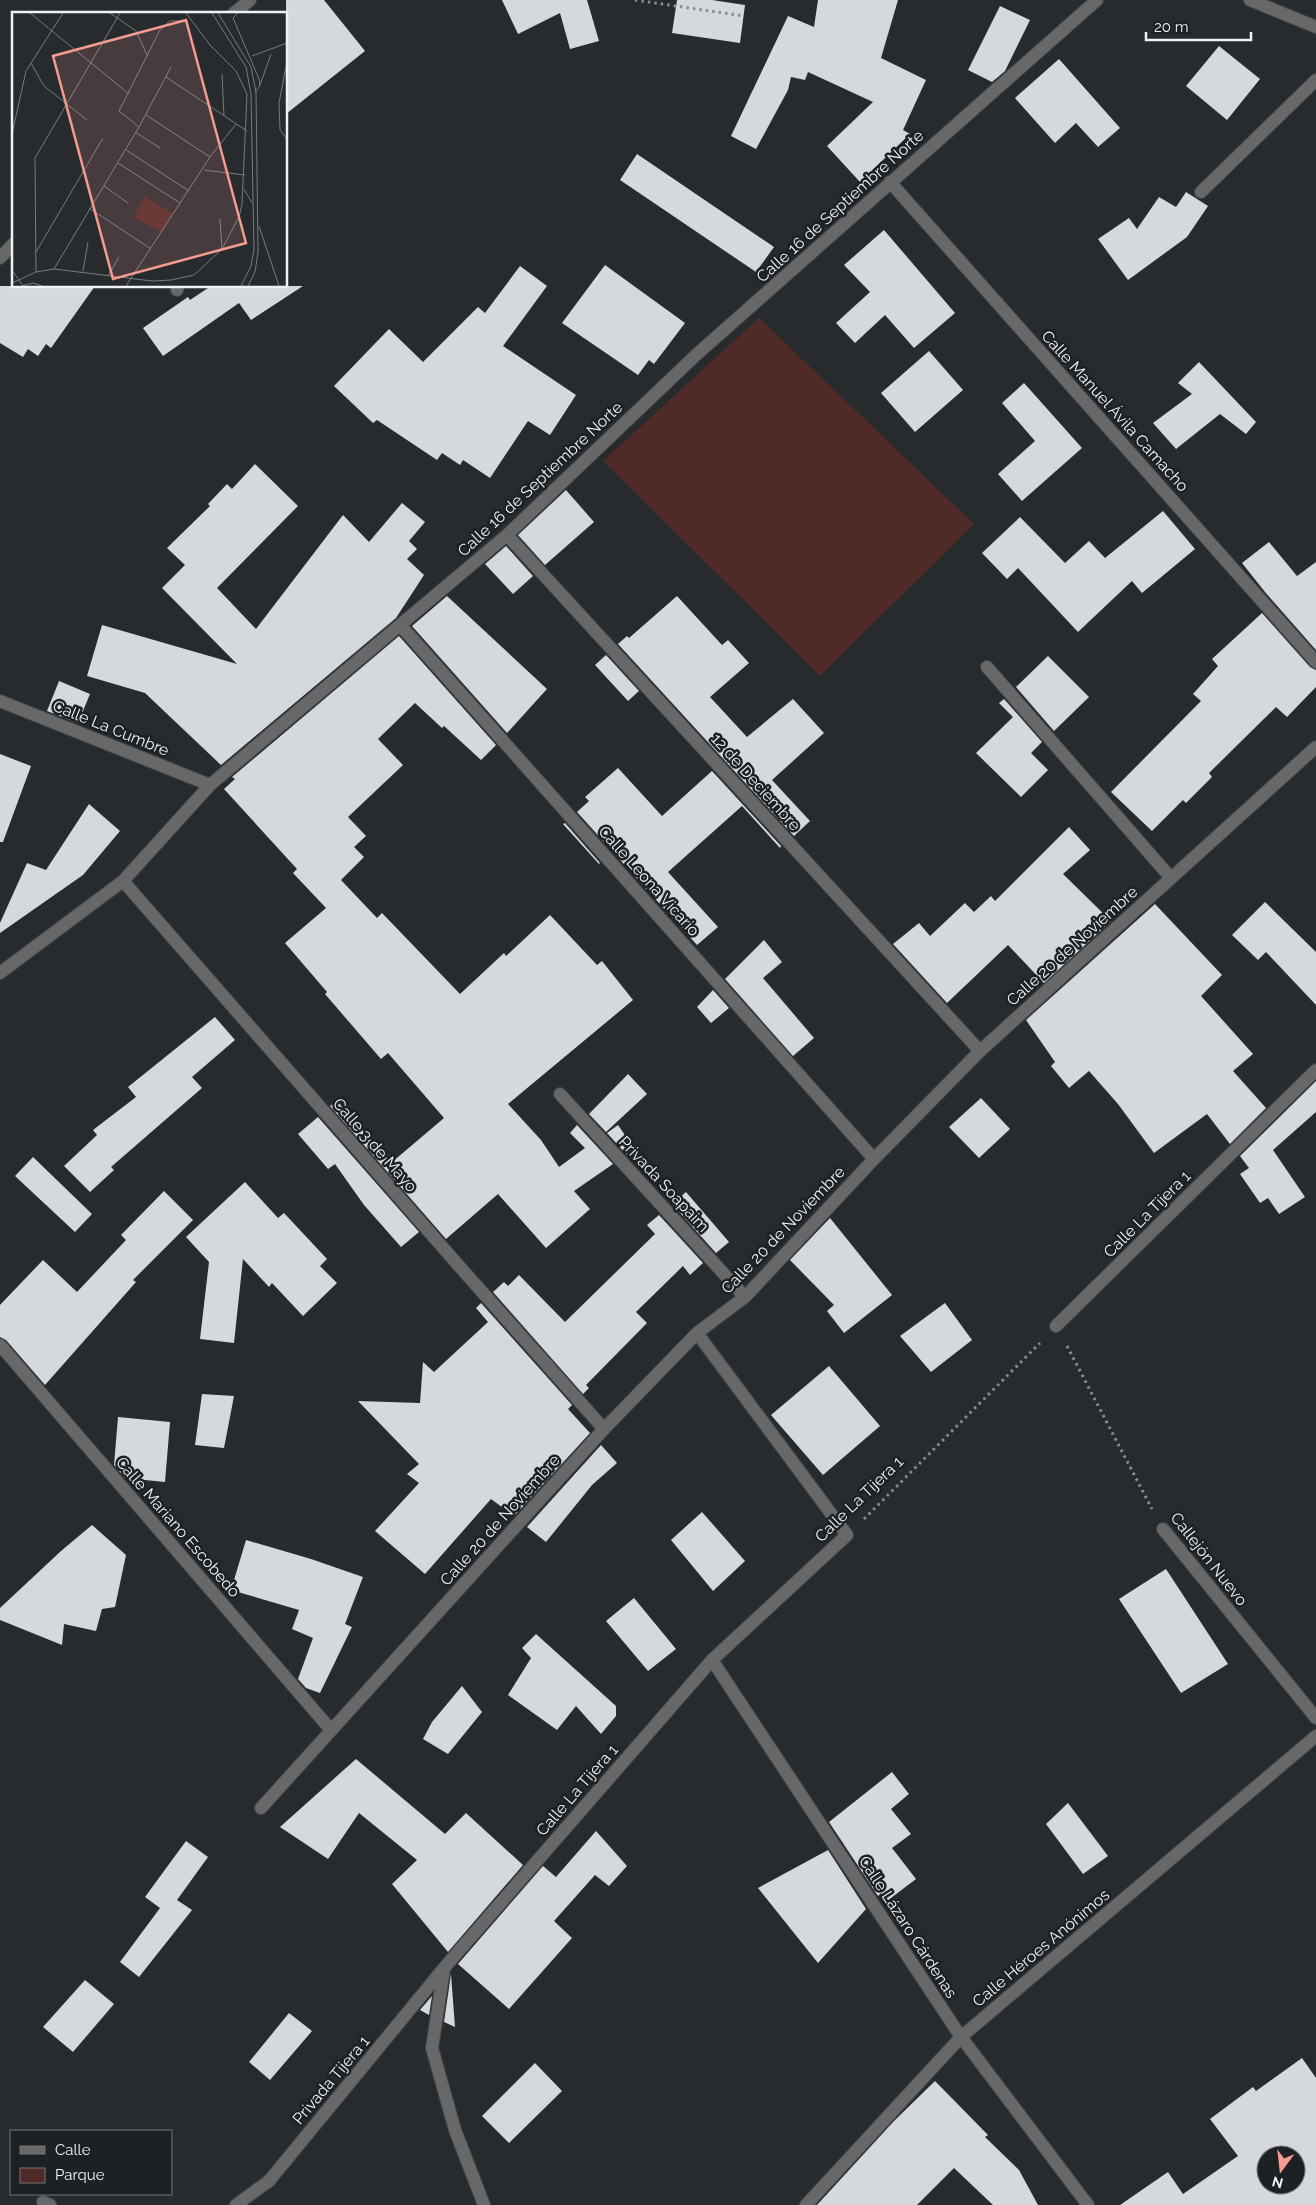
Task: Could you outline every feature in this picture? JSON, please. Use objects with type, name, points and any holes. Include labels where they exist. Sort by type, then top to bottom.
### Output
[{"type":"street","name":"Calle 16 de Septiembre Norte","points":[[0,974],[123,881],[210,785],[507,535],[696,355],[1097,0]]},
{"type":"street","points":[[1250,0],[1316,27]]},
{"type":"street","points":[[1201,192],[1316,80]]},
{"type":"street","name":"Calle Manuel Ávila Camacho","points":[[890,182],[1316,662]]},
{"type":"street","points":[[0,258],[12,245]]},
{"type":"street","name":"12 de Deciembre","points":[[507,535],[980,1051]]},
{"type":"street","name":"Calle Leona Vicario","points":[[400,626],[874,1159]]},
{"type":"street","points":[[987,667],[1170,878]]},
{"type":"street","name":"Calle La Cumbre","points":[[0,701],[210,785]]},
{"type":"street","name":"Calle 20 de Noviembre","points":[[261,1808],[604,1429],[696,1333],[745,1297],[874,1159],[980,1051],[1316,747]]},
{"type":"street","name":"Calle 3 de Mayo","points":[[123,881],[452,1259],[604,1429]]},
{"type":"street","name":"Calle La Tijera 1","points":[[1056,1326],[1316,1070]]},
{"type":"street","name":"Privada Soapaim","points":[[560,1094],[745,1297]]},
{"type":"street","points":[[696,1333],[847,1535]]},
{"type":"street","name":"Calle Mariano Escobedo","points":[[0,1345],[332,1730]]},
{"type":"street","name":"Callejón Nuevo","points":[[1163,1529],[1316,1718]]},
{"type":"street","name":"Calle La Tijera 1","points":[[444,1968],[712,1660],[847,1535]]},
{"type":"street","name":"Calle Lázaro Cárdenas","points":[[712,1660],[961,2037],[1088,2205]]},
{"type":"street","name":"Calle Héroes Anónimos","points":[[806,2205],[961,2037],[1316,1736]]},
{"type":"street","points":[[444,1968],[432,2048],[455,2130],[484,2205]]},
{"type":"street","name":"Privada Tijera 1","points":[[236,2205],[269,2181],[444,1968]]},
{"type":"path","points":[[635,0],[744,16]]},
{"type":"path","name":"Callejón Nuevo","points":[[1056,1326],[1163,1529]]},
{"type":"path","name":"Calle La Tijera 1","points":[[847,1535],[1056,1326]]},
{"type":"green space","points":[[759,318],[974,524],[820,676],[603,461]]},
{"type":"building","points":[[286,0],[324,0],[365,51],[288,112],[288,12],[286,12]]},
{"type":"building","points":[[502,0],[587,0],[599,41],[570,49],[560,13],[518,34]]},
{"type":"building","points":[[677,0],[712,0],[745,5],[740,43],[672,33]]},
{"type":"building","points":[[818,0],[898,0],[881,58],[926,80],[903,130],[910,134],[860,182],[827,146],[873,102],[808,72],[805,80],[791,77],[788,90],[756,149],[731,136],[788,16],[814,27]]},
{"type":"building","points":[[1000,6],[1030,20],[1005,71],[992,82],[968,70]]},
{"type":"building","points":[[1219,46],[1260,79],[1227,120],[1186,86]]},
{"type":"building","points":[[1059,59],[1120,128],[1098,147],[1076,123],[1055,143],[1015,98]]},
{"type":"building","points":[[637,154],[774,247],[756,272],[620,180]]},
{"type":"building","points":[[1186,192],[1208,206],[1187,237],[1128,280],[1098,239],[1129,218],[1137,229],[1159,197],[1176,207]]},
{"type":"building","points":[[884,230],[955,313],[914,348],[885,315],[855,343],[836,323],[870,292],[844,265]]},
{"type":"building","points":[[605,265],[685,323],[654,364],[649,360],[638,375],[562,323]]},
{"type":"building","points":[[520,266],[547,286],[503,346],[576,395],[550,435],[528,421],[490,478],[463,460],[460,465],[442,453],[437,460],[377,420],[373,423],[334,386],[389,329],[423,362],[478,307],[485,313]]},
{"type":"building","points":[[0,286],[12,286],[12,288],[94,288],[51,348],[46,344],[38,356],[28,349],[23,357],[0,343]]},
{"type":"building","points":[[288,286],[303,286],[251,320],[239,303],[163,356],[143,328],[188,297],[190,300],[208,288],[288,288]]},
{"type":"building","points":[[929,351],[963,390],[915,432],[881,393]]},
{"type":"building","points":[[1199,362],[1256,422],[1246,434],[1220,414],[1176,449],[1153,423],[1192,394],[1178,383]]},
{"type":"building","points":[[1024,383],[1082,448],[1022,501],[998,474],[1035,441],[1002,403]]},
{"type":"building","points":[[255,464],[298,506],[217,588],[256,629],[343,515],[369,542],[402,503],[425,522],[409,541],[417,549],[407,559],[424,575],[396,618],[221,765],[145,693],[87,676],[102,625],[237,664],[162,588],[185,565],[167,548],[210,506],[208,504],[227,484],[232,489]]},
{"type":"building","points":[[566,490],[594,522],[545,565],[518,535]]},
{"type":"building","points":[[1163,511],[1195,549],[1142,593],[1132,581],[1078,632],[1018,568],[1007,579],[982,553],[1020,517],[1065,563],[1089,541],[1105,558]]},
{"type":"building","points":[[1269,542],[1297,576],[1316,562],[1316,650],[1242,563]]},
{"type":"building","points":[[506,546],[533,576],[513,594],[485,564]]},
{"type":"building","points":[[447,596],[547,689],[507,733],[412,626]]},
{"type":"building","points":[[677,596],[722,645],[728,640],[749,663],[710,697],[747,737],[793,699],[824,733],[772,780],[810,821],[794,836],[618,644],[627,636],[629,638]]},
{"type":"building","points":[[1262,613],[1310,667],[1316,670],[1316,687],[1287,717],[1276,707],[1209,773],[1212,777],[1186,803],[1183,800],[1152,831],[1111,792],[1201,701],[1193,694],[1218,666],[1212,659]]},
{"type":"building","points":[[399,636],[496,745],[481,760],[444,726],[442,728],[415,703],[378,739],[403,765],[348,817],[366,836],[354,847],[364,857],[341,880],[377,918],[382,913],[460,994],[504,953],[506,956],[550,915],[597,965],[602,961],[633,1000],[508,1104],[541,1140],[559,1167],[585,1148],[570,1133],[577,1125],[613,1164],[574,1191],[590,1209],[546,1248],[498,1194],[446,1239],[330,1106],[337,1101],[391,1163],[444,1118],[388,1053],[381,1059],[325,994],[327,992],[285,943],[326,908],[293,873],[297,869],[224,789],[235,779],[232,777]]},
{"type":"building","points":[[606,655],[639,691],[628,701],[595,665]]},
{"type":"building","points":[[1048,656],[1089,697],[1054,731],[1016,687]]},
{"type":"building","points":[[59,681],[90,694],[78,723],[47,711]]},
{"type":"building","points":[[1004,699],[1042,742],[1031,753],[1048,770],[1021,797],[976,753],[1013,717],[999,703]]},
{"type":"building","points":[[0,754],[31,766],[3,842],[0,842]]},
{"type":"building","points":[[618,768],[662,816],[712,771],[781,846],[780,848],[742,806],[668,872],[718,927],[697,945],[577,812],[589,801],[585,797]]},
{"type":"building","points":[[89,804],[120,831],[83,875],[0,933],[0,923],[27,863],[46,870]]},
{"type":"building","points":[[565,823],[600,863],[599,864],[563,824]]},
{"type":"building","points":[[1069,827],[1090,850],[1063,874],[1111,921],[1044,983],[1008,945],[947,1003],[893,944],[919,923],[930,936],[965,903],[974,912],[991,896],[995,901]]},
{"type":"building","points":[[1265,902],[1316,952],[1316,1005],[1266,952],[1258,960],[1232,935]]},
{"type":"building","points":[[1155,904],[1222,975],[1201,996],[1253,1054],[1233,1071],[1266,1108],[1230,1144],[1207,1114],[1154,1153],[1118,1104],[1089,1071],[1069,1088],[1051,1066],[1055,1062],[1026,1020]]},
{"type":"building","points":[[764,940],[782,962],[763,978],[814,1038],[793,1056],[725,979]]},
{"type":"building","points":[[713,990],[729,1008],[711,1023],[697,1007]]},
{"type":"building","points":[[215,1017],[235,1040],[192,1077],[202,1088],[111,1167],[114,1170],[90,1192],[64,1166],[97,1135],[93,1130],[136,1097],[128,1087]]},
{"type":"building","points":[[628,1074],[647,1094],[606,1132],[589,1114]]},
{"type":"building","points":[[1316,1081],[1316,1112],[1273,1150],[1305,1197],[1279,1214],[1268,1198],[1260,1203],[1240,1174],[1249,1168],[1240,1156]]},
{"type":"building","points":[[981,1098],[1010,1129],[979,1158],[949,1127]]},
{"type":"building","points":[[318,1117],[419,1232],[401,1247],[364,1205],[335,1164],[328,1169],[298,1134]]},
{"type":"building","points":[[618,1125],[635,1150],[627,1155],[607,1133]]},
{"type":"building","points":[[33,1157],[92,1214],[75,1232],[15,1176]]},
{"type":"building","points":[[245,1182],[278,1218],[284,1213],[327,1259],[320,1266],[337,1283],[303,1316],[272,1283],[269,1287],[243,1259],[234,1343],[200,1339],[209,1262],[186,1237]]},
{"type":"building","points":[[164,1191],[193,1220],[133,1280],[136,1282],[45,1385],[6,1340],[0,1337],[0,1305],[43,1260],[77,1292],[126,1240],[121,1235]]},
{"type":"building","points":[[686,1192],[729,1242],[716,1253],[672,1204]]},
{"type":"building","points":[[659,1215],[703,1263],[690,1275],[683,1266],[636,1312],[647,1323],[586,1385],[589,1388],[583,1394],[493,1292],[504,1282],[508,1286],[519,1275],[565,1322],[655,1234],[647,1225]]},
{"type":"building","points":[[830,1218],[892,1295],[844,1333],[827,1311],[834,1305],[790,1260]]},
{"type":"building","points":[[481,1303],[572,1405],[568,1409],[590,1433],[514,1516],[491,1499],[425,1574],[375,1531],[419,1483],[407,1474],[419,1464],[358,1401],[420,1403],[423,1362],[434,1372],[488,1322],[476,1308]]},
{"type":"building","points":[[945,1303],[972,1340],[931,1372],[900,1336]]},
{"type":"building","points":[[829,1366],[880,1426],[823,1475],[771,1415]]},
{"type":"building","points":[[202,1394],[234,1396],[224,1448],[195,1445]]},
{"type":"building","points":[[118,1417],[170,1422],[165,1482],[125,1478],[114,1465]]},
{"type":"building","points":[[601,1445],[617,1463],[592,1485],[546,1542],[527,1527]]},
{"type":"building","points":[[702,1512],[745,1561],[713,1591],[671,1540]]},
{"type":"building","points":[[92,1525],[126,1555],[115,1607],[102,1609],[96,1631],[64,1624],[62,1645],[0,1620],[0,1608]]},
{"type":"building","points":[[246,1540],[363,1577],[345,1624],[352,1627],[320,1693],[306,1688],[298,1679],[313,1638],[292,1629],[299,1610],[231,1590]]},
{"type":"building","points":[[1166,1569],[1228,1664],[1181,1693],[1119,1599]]},
{"type":"building","points":[[634,1598],[676,1649],[648,1671],[606,1621]]},
{"type":"building","points":[[536,1634],[616,1706],[616,1716],[601,1734],[576,1706],[557,1730],[508,1695],[531,1658],[522,1648]]},
{"type":"building","points":[[462,1686],[482,1712],[448,1754],[423,1739],[432,1722]]},
{"type":"building","points":[[356,1759],[445,1834],[466,1813],[523,1865],[448,1952],[392,1884],[417,1860],[359,1813],[328,1859],[280,1827]]},
{"type":"building","points":[[892,1772],[909,1794],[891,1809],[911,1834],[892,1848],[916,1879],[887,1901],[881,1893],[878,1896],[829,1822]]},
{"type":"building","points":[[1068,1803],[1108,1856],[1083,1874],[1046,1824]]},
{"type":"building","points":[[596,1831],[627,1866],[609,1886],[595,1875],[554,1921],[572,1938],[509,2009],[458,1964],[543,1866],[556,1877]]},
{"type":"building","points":[[186,1841],[208,1857],[177,1900],[192,1910],[139,1977],[120,1962],[160,1908],[145,1897]]},
{"type":"building","points":[[828,1850],[866,1909],[818,1963],[758,1888]]},
{"type":"building","points":[[451,1974],[455,2027],[444,2022]]},
{"type":"building","points":[[85,1980],[114,2004],[73,2052],[43,2027]]},
{"type":"building","points":[[432,1996],[429,2015],[420,2010]]},
{"type":"building","points":[[289,2013],[312,2031],[270,2080],[249,2062]]},
{"type":"building","points":[[1302,2058],[1316,2078],[1316,2205],[1120,2205],[1168,2172],[1183,2194],[1238,2156],[1210,2119],[1253,2087],[1256,2091]]},
{"type":"building","points":[[535,2063],[562,2091],[509,2143],[482,2116]]},
{"type":"building","points":[[935,2081],[988,2135],[985,2137],[1019,2170],[1038,2205],[993,2205],[954,2168],[917,2205],[817,2205],[894,2121]]}]
